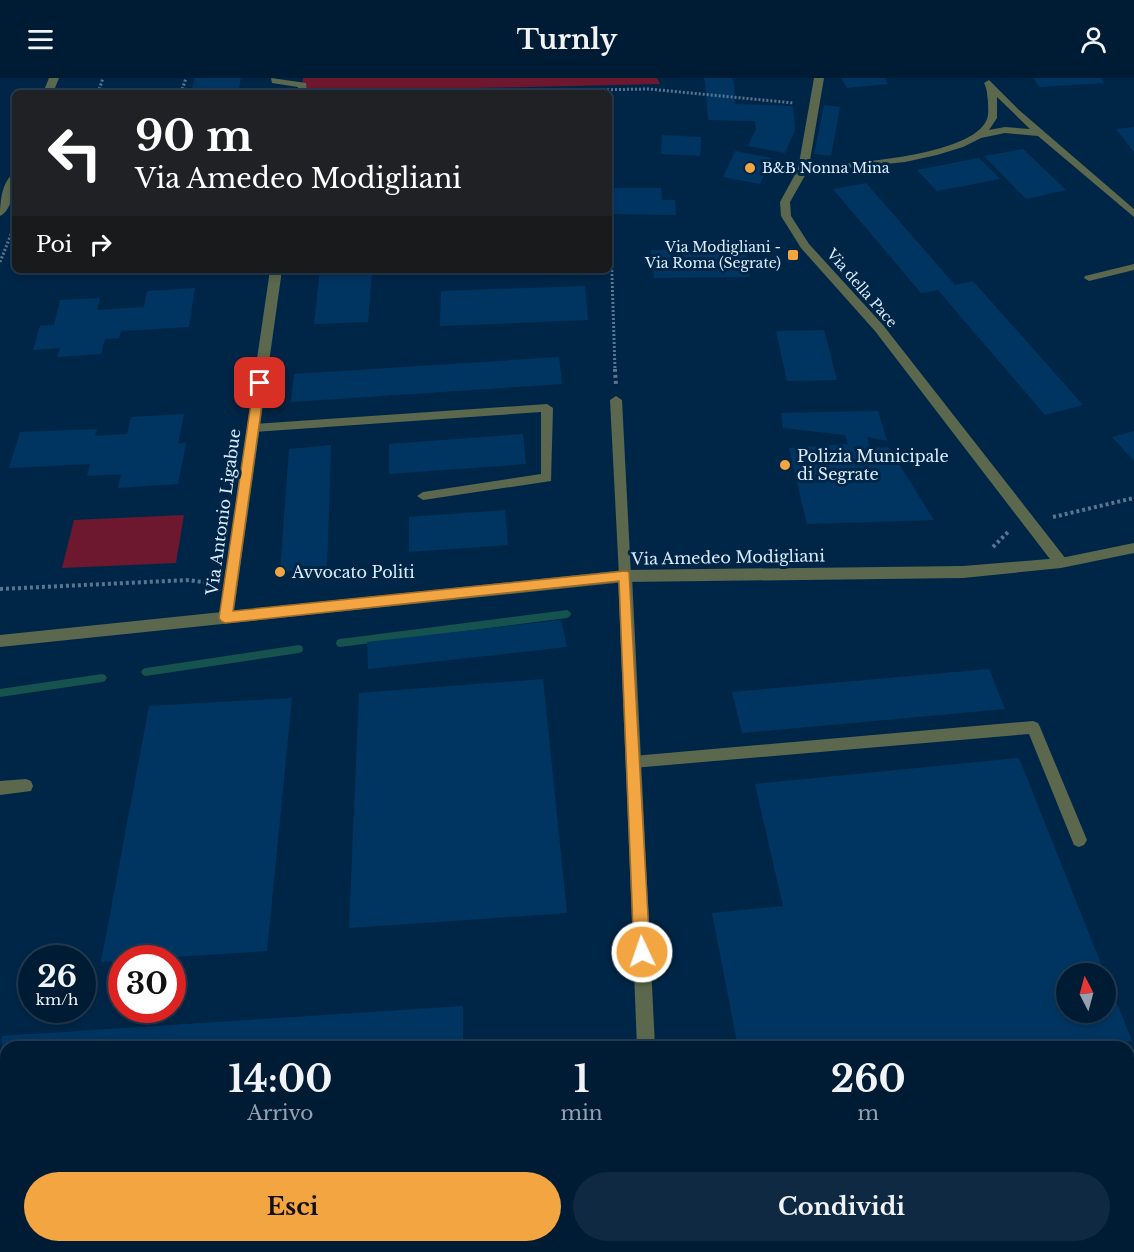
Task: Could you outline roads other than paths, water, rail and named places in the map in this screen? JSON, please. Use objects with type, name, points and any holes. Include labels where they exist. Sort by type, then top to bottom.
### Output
[{"type":"street","points":[[276,78],[275,81],[303,85],[302,90]]},
{"type":"street","name":"Via della Pace","points":[[819,78],[803,169],[785,202],[786,216],[794,231],[879,328],[1061,563]]},
{"type":"street","points":[[988,82],[1007,103],[1134,214]]},
{"type":"street","points":[[980,135],[991,123],[988,82]]},
{"type":"street","points":[[803,169],[920,156],[958,146],[980,135],[1016,130],[1042,134]]},
{"type":"street","points":[[0,213],[12,183]]},
{"type":"street","name":"Via Antonio Ligabue","points":[[225,618],[276,273]]},
{"type":"street","name":"Via Amedeo Modigliani","points":[[0,640],[625,576],[963,572],[1061,563],[1134,548]]},
{"type":"street","points":[[625,576],[646,1041]]},
{"type":"lane","points":[[1089,278],[1134,267]]},
{"type":"lane","points":[[616,400],[625,576]]},
{"type":"lane","points":[[253,428],[547,408],[547,478],[423,496]]},
{"type":"lane","points":[[633,762],[1033,727],[1079,840]]},
{"type":"lane","points":[[0,788],[26,786]]},
{"type":"waterway","points":[[340,643],[567,614]]},
{"type":"waterway","points":[[146,672],[299,649]]},
{"type":"waterway","points":[[0,693],[102,678]]},
{"type":"place","name":"B&B Nonna Mina","points":[[750,168]]},
{"type":"place","name":"Via Modigliani - Via Roma (Segrate)","points":[[793,255]]},
{"type":"place","name":"Polizia Municipale di Segrate","points":[[785,465]]},
{"type":"place","name":"Avvocato Politi","points":[[280,572]]}]
